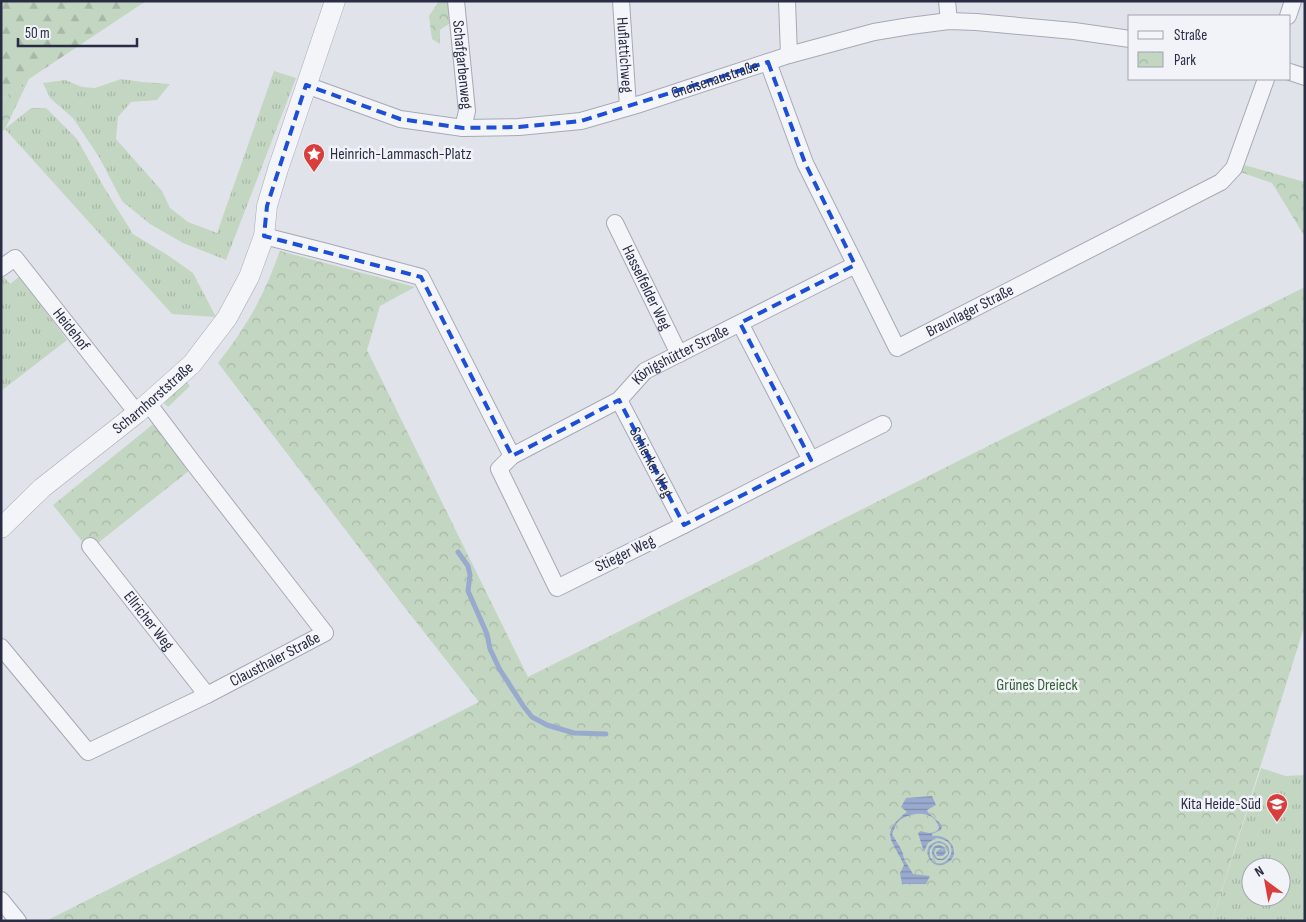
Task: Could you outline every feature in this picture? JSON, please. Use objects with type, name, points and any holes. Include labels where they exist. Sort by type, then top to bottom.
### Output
[{"type":"street","points":[[335,1],[287,140],[268,206],[264,236],[421,277],[512,456]]},
{"type":"street","name":"Schafgarbenweg","points":[[456,1],[467,111],[463,128]]},
{"type":"street","name":"Huflattichweg","points":[[621,1],[628,108]]},
{"type":"street","points":[[786,1],[789,55]]},
{"type":"street","points":[[947,1],[949,21]]},
{"type":"street","points":[[1288,15],[1293,1]]},
{"type":"street","name":"Gneisenaustraße","points":[[306,85],[400,118],[463,128],[519,128],[581,120],[628,108],[789,55],[874,32],[910,26],[949,21],[976,22],[1064,30],[1128,39]]},
{"type":"street","name":"Braunlager Straße","points":[[768,62],[804,163],[898,348],[1221,182],[1234,168],[1266,80]]},
{"type":"street","points":[[1291,72],[1305,77]]},
{"type":"street","name":"Hasselfelder Weg","points":[[615,223],[679,354]]},
{"type":"street","name":"Scharnhorststraße","points":[[1,528],[42,488],[142,408],[192,364],[227,318],[248,276],[264,236]]},
{"type":"street","name":"Heidehof","points":[[1,268],[15,258],[142,408]]},
{"type":"street","name":"Königshütter Straße","points":[[499,469],[512,456],[619,400],[645,371],[855,265]]},
{"type":"street","points":[[740,323],[811,460]]},
{"type":"street","name":"Schierker Weg","points":[[619,400],[684,525]]},
{"type":"street","name":"Clausthaler Straße","points":[[1,646],[88,752],[207,695],[325,633],[199,472],[142,408]]},
{"type":"street","name":"Stieger Weg","points":[[499,469],[557,588],[883,424]]},
{"type":"street","name":"Ellricher Weg","points":[[90,546],[207,695]]},
{"type":"street","points":[[1,900],[18,921]]},
{"type":"highlighted area","points":[[768,62],[805,163],[855,265],[740,323],[811,460],[684,525],[619,400],[512,456],[421,277],[264,236],[267,206],[306,85],[400,119],[463,128],[519,127],[581,121]]},
{"type":"green space","points":[[1,1],[146,1],[29,79],[1,100]]},
{"type":"green space","points":[[439,1],[447,1],[453,21],[440,30],[440,44],[432,39],[429,16]]},
{"type":"green space","points":[[274,71],[296,78],[226,260],[183,243],[150,224],[122,201],[99,157],[73,118],[50,98],[43,83],[65,80],[82,87],[95,88],[121,79],[170,84],[157,100],[131,102],[118,117],[116,139],[162,191],[170,208],[188,222],[217,233]]},
{"type":"green space","points":[[29,79],[5,129],[1,132],[1,100]]},
{"type":"green space","points":[[31,108],[46,108],[77,139],[133,234],[193,273],[216,317],[172,314],[5,129]]},
{"type":"green space","points":[[1244,165],[1305,182],[1305,237],[1272,183],[1240,172]]},
{"type":"green space","name":"Grünes Dreieck","points":[[280,251],[415,287],[380,306],[367,350],[528,677],[1305,287],[1305,624],[1212,921],[46,921],[479,702],[218,363],[238,336],[255,308]]},
{"type":"green space","points":[[1,276],[10,284],[20,276],[39,294],[35,297],[67,340],[1,391]]},
{"type":"green space","points":[[186,381],[190,386],[168,407],[164,403]]},
{"type":"green space","points":[[152,425],[155,426],[190,470],[89,550],[53,505]]},
{"type":"green space","name":"Kita Heide-Süd","points":[[1261,768],[1286,776],[1305,775],[1305,921],[1212,921]]},
{"type":"water","points":[[932,796],[936,805],[927,810],[942,826],[941,830],[932,834],[932,836],[945,838],[950,842],[953,846],[953,856],[945,864],[934,864],[931,861],[927,851],[933,843],[939,841],[945,843],[949,851],[947,858],[939,860],[934,858],[932,854],[933,847],[939,845],[944,848],[946,852],[943,856],[937,856],[936,852],[940,849],[944,851],[941,848],[936,848],[934,853],[937,858],[942,859],[948,854],[947,849],[942,844],[937,843],[933,846],[930,850],[930,855],[932,860],[937,863],[943,863],[947,860],[952,850],[945,840],[936,838],[928,843],[924,852],[918,833],[921,831],[933,833],[939,828],[932,818],[927,815],[914,814],[902,819],[897,823],[892,834],[901,849],[904,859],[913,874],[930,876],[926,884],[902,884],[900,873],[904,865],[892,843],[890,832],[898,820],[907,812],[901,807],[906,798]]},
{"type":"waterway","points":[[458,552],[468,566],[470,575],[468,591],[487,634],[490,649],[500,670],[532,717],[547,725],[574,733],[606,734]]},
{"type":"place","name":"Heinrich-Lammasch-Platz","points":[[314,173]]},
{"type":"place","name":"Kita Heide-Süd","points":[[1277,823]]}]
